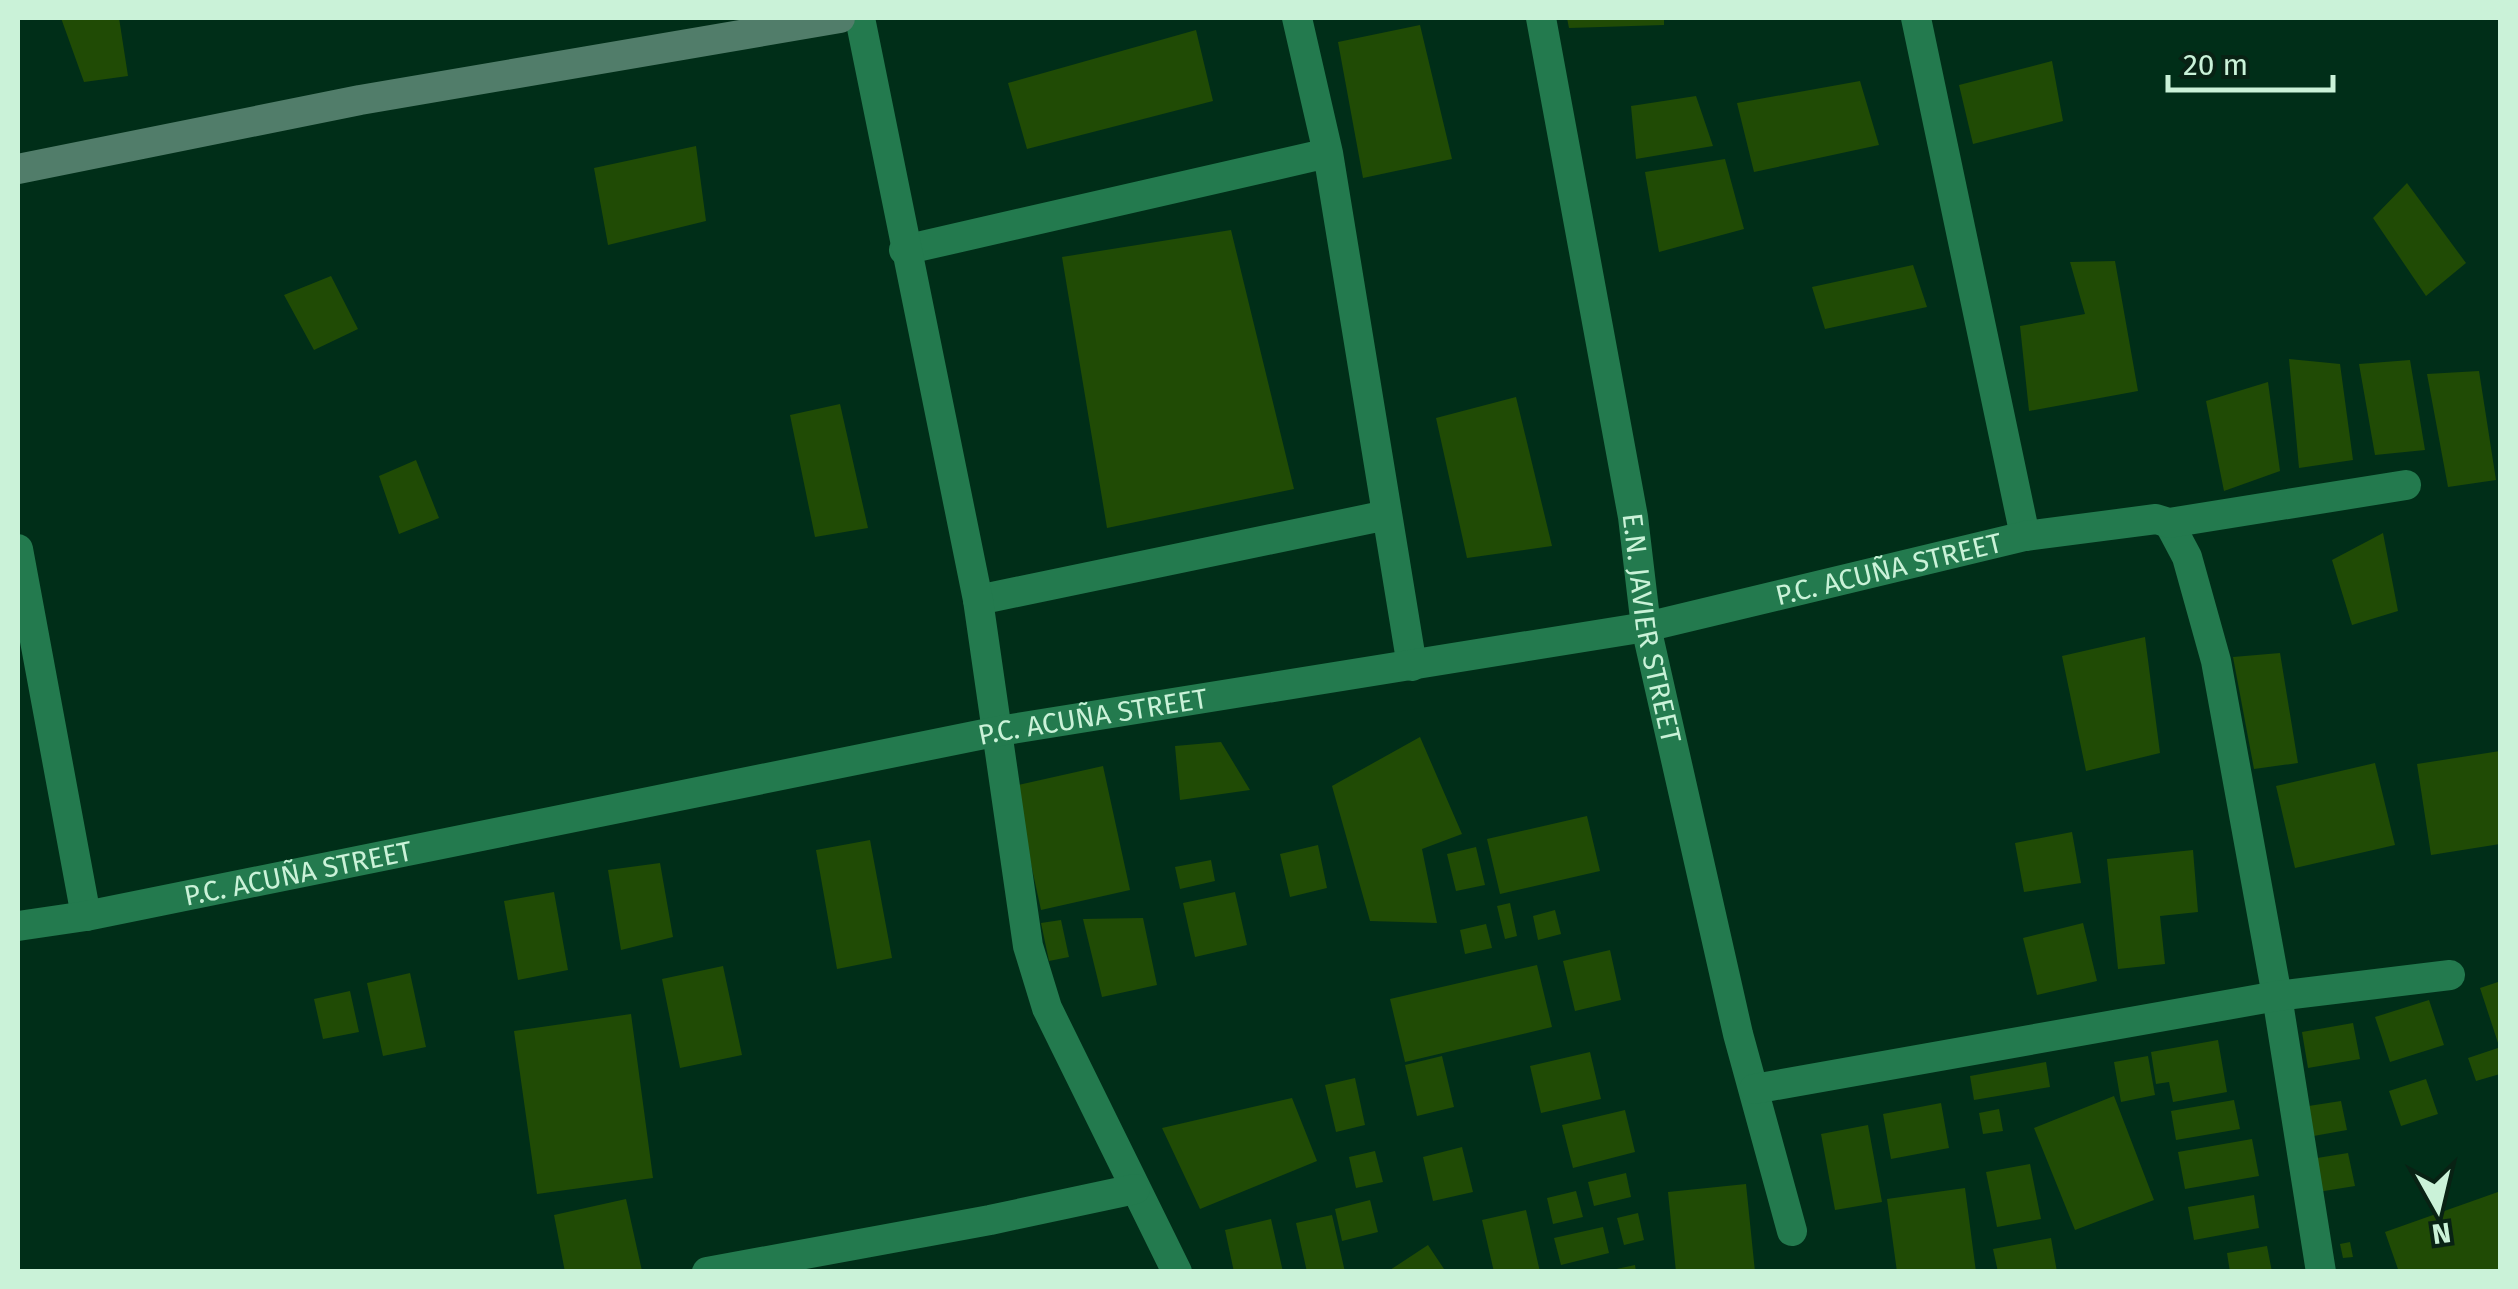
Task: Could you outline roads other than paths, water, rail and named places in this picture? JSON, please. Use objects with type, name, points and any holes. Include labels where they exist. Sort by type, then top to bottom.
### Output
[{"type":"street","points":[[18,169],[360,100],[840,18]]},
{"type":"street","points":[[860,18],[978,600],[1028,946],[1047,1008],[1177,1272]]},
{"type":"street","points":[[1297,18],[1328,153],[1412,666]]},
{"type":"street","name":"E.N. JAVIER STREET","points":[[1541,18],[1633,517],[1646,627],[1738,1034],[1792,1231]]},
{"type":"street","points":[[1916,18],[2025,536]]},
{"type":"street","points":[[904,250],[1328,153]]},
{"type":"street","name":"P.C. ACUÑA STREET","points":[[18,926],[86,916],[999,731],[1646,627],[2025,536],[2156,520],[2169,523],[2406,485]]},
{"type":"street","points":[[978,600],[1387,515]]},
{"type":"street","points":[[2169,523],[2187,557],[2216,661],[2278,996],[2321,1272]]},
{"type":"street","points":[[18,548],[86,916]]},
{"type":"street","points":[[1754,1089],[2278,996],[2450,975]]},
{"type":"street","points":[[707,1272],[990,1220],[1135,1188]]}]
